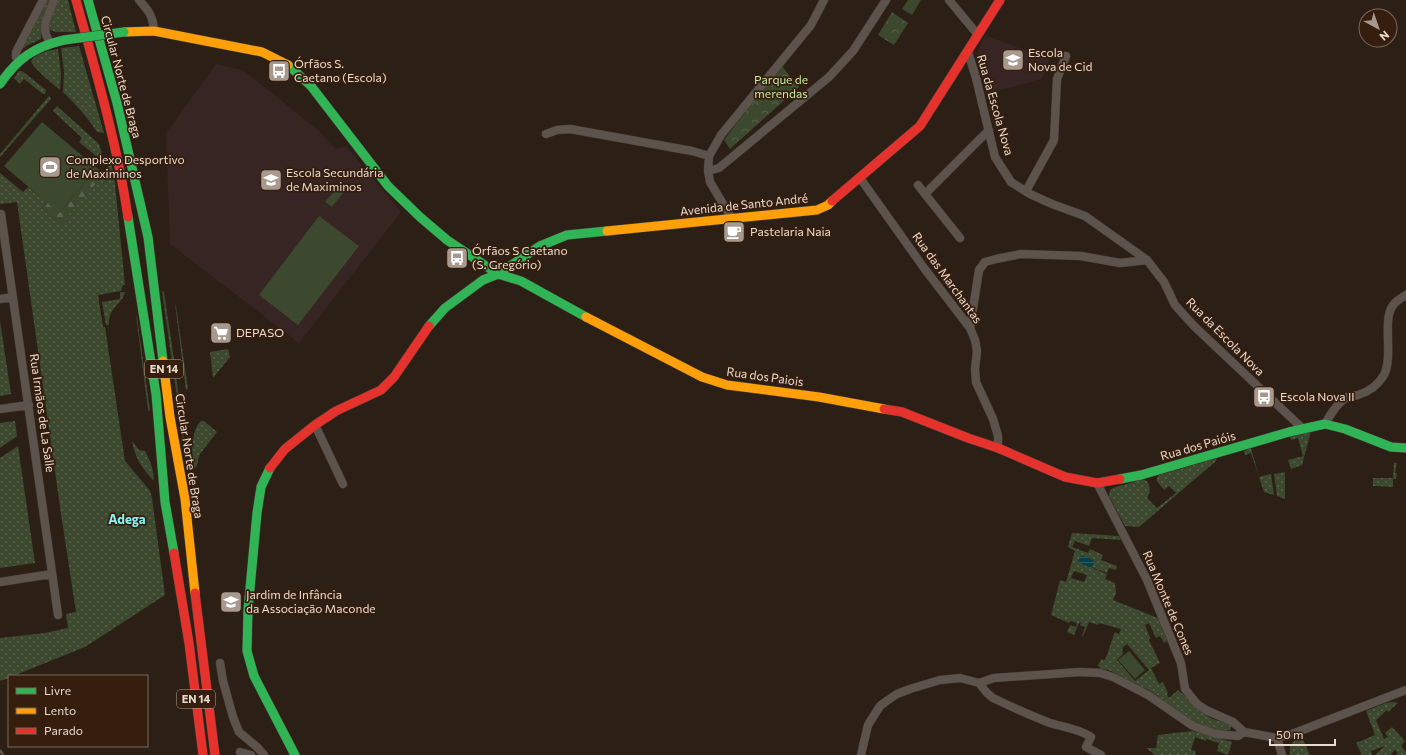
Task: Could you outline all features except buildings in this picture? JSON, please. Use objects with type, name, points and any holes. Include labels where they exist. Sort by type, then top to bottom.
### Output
[{"type":"main road","name":"Circular Norte de Braga","points":[[76,0],[104,100],[126,196],[156,394],[165,502],[189,644],[203,755]]},
{"type":"main road","name":"Circular Norte de Braga","points":[[88,0],[126,137],[148,237],[169,409],[185,499],[198,621],[215,755]]},
{"type":"main road","name":"Avenida de Santo André","points":[[294,755],[254,676],[247,651],[252,557],[261,487],[269,469],[285,449],[315,425],[336,411],[381,390],[394,377],[433,320],[445,308],[483,280],[498,274],[540,246],[566,235],[817,210],[828,205],[920,126],[1000,0]]},
{"type":"main road","name":"Rua dos Paiois","points":[[0,84],[19,60],[35,48],[64,40],[124,32],[154,31],[262,52],[288,65],[311,86],[393,191],[420,217],[448,240],[498,274],[521,281],[600,325],[702,377],[727,385],[819,397],[902,412],[998,448]]},
{"type":"main road","name":"Rua dos Paióis","points":[[998,448],[1065,477],[1097,483],[1141,475],[1302,428],[1325,424],[1345,429],[1391,447],[1406,448]]},
{"type":"street","points":[[19,60],[16,56],[16,52],[43,0]]},
{"type":"street","points":[[50,43],[44,31],[54,0]]},
{"type":"street","points":[[139,0],[150,13],[154,22],[154,31]]},
{"type":"street","points":[[732,218],[710,182],[708,170],[709,156],[721,135],[811,25],[824,0]]},
{"type":"street","points":[[708,170],[719,168],[829,77],[853,50],[886,0]]},
{"type":"street","points":[[949,0],[978,35]]},
{"type":"street","name":"Rua da Escola Nova","points":[[968,52],[996,157],[1003,171],[1011,182],[1052,204],[1085,216],[1147,260],[1164,282],[1176,306],[1194,326],[1302,428]]},
{"type":"street","points":[[1026,191],[1054,140],[1056,79],[1066,56]]},
{"type":"street","points":[[546,134],[557,130],[570,129],[692,151],[709,156]]},
{"type":"street","points":[[925,194],[989,130]]},
{"type":"street","name":"Rua das Marchantas","points":[[860,178],[924,268],[970,328],[975,340],[977,351],[975,369],[976,382],[996,430],[998,436],[998,448]]},
{"type":"street","points":[[918,185],[960,238]]},
{"type":"street","name":"Rua Irmãos de La Salle","points":[[1,214],[58,615]]},
{"type":"street","points":[[970,328],[979,270],[986,262],[1021,254],[1081,256],[1120,263],[1147,260]]},
{"type":"street","points":[[1325,424],[1340,402],[1347,397],[1368,392],[1383,376],[1388,363],[1388,330],[1390,312],[1394,303],[1406,295]]},
{"type":"street","points":[[0,299],[13,297]]},
{"type":"street","points":[[0,409],[28,405]]},
{"type":"street","points":[[315,425],[343,484]]},
{"type":"street","name":"Rua Monte de Cones","points":[[1097,483],[1147,580],[1181,663],[1185,689],[1197,704],[1206,710],[1233,722],[1244,732]]},
{"type":"street","points":[[0,582],[52,574]]},
{"type":"street","points":[[220,663],[233,717],[239,732],[257,746],[264,755]]},
{"type":"street","points":[[861,755],[868,725],[880,706],[897,694],[940,680],[960,678],[979,683],[994,678],[1080,672],[1100,673],[1113,677],[1148,695],[1193,726],[1216,734],[1238,736],[1244,732],[1277,738],[1292,734],[1406,690]]},
{"type":"street","points":[[979,683],[986,693],[993,698],[1049,722],[1087,734],[1090,737],[1086,747],[1101,755]]},
{"type":"street","points":[[1277,738],[1282,755]]},
{"type":"street","points":[[240,752],[251,755]]},
{"type":"shaded area","name":"Escola Nova de Cid","points":[[985,35],[1019,48],[1050,56],[1042,79],[986,94],[977,56],[979,47]]},
{"type":"shaded area","name":"Escola Secundária de Maximinos","points":[[216,64],[243,70],[318,130],[336,149],[346,146],[401,212],[299,343],[170,244],[166,133]]},
{"type":"green space","points":[[46,0],[52,0],[42,23],[41,39],[21,50]]},
{"type":"green space","points":[[58,0],[68,0],[76,32],[56,32],[49,30],[49,21]]},
{"type":"green space","points":[[908,0],[921,0],[912,15],[902,9]]},
{"type":"green space","points":[[892,12],[908,23],[894,45],[878,35]]},
{"type":"green space","points":[[79,46],[104,133],[97,132],[77,106],[63,92],[64,72],[61,48]]},
{"type":"green space","points":[[58,49],[61,74],[60,90],[39,72],[31,61],[40,54]]},
{"type":"green space","name":"Parque de merendas","points":[[781,65],[799,87],[730,149],[724,140]]},
{"type":"green space","points":[[19,71],[22,71],[45,89],[45,94],[24,79],[20,84],[14,78]]},
{"type":"green space","points":[[49,96],[51,99],[0,157],[0,154]]},
{"type":"green space","points":[[57,106],[99,144],[102,153],[99,157],[79,142],[82,138],[53,111]]},
{"type":"green space","name":"Complexo Desportivo de Maximinos","points":[[42,122],[97,168],[59,213],[4,166]]},
{"type":"green space","points":[[111,163],[114,174],[125,285],[123,285],[121,291],[98,295],[103,327],[105,327],[125,461],[150,491],[165,595],[85,647],[15,675],[8,675],[8,678],[0,681],[0,638],[45,633],[68,628],[66,614],[76,612],[17,202],[0,204],[0,173],[23,192],[28,187],[47,202],[42,208],[61,224]]},
{"type":"green space","points":[[97,168],[104,174],[61,224],[42,208],[47,202],[59,213]]},
{"type":"green space","points":[[337,188],[343,193],[332,207],[325,202]]},
{"type":"green space","points":[[319,216],[359,246],[298,325],[259,295]]},
{"type":"green space","points":[[162,291],[164,292],[175,366],[183,441]]},
{"type":"green space","points":[[120,292],[125,292],[111,314],[109,325],[106,325],[102,302],[120,299]]},
{"type":"green space","points":[[175,304],[188,389],[186,390]]},
{"type":"green space","points":[[136,315],[150,410],[149,411],[148,410]]},
{"type":"green space","points":[[0,321],[11,394],[0,396]]},
{"type":"green space","points":[[228,349],[230,357],[213,378],[210,352]]},
{"type":"green space","points":[[15,421],[17,436],[0,448],[0,423]]},
{"type":"green space","points":[[201,421],[204,421],[217,432],[200,454],[197,466],[194,469],[192,451],[195,430]]},
{"type":"green space","points":[[1311,431],[1302,465],[1291,469],[1288,460],[1303,456],[1298,438],[1291,440],[1290,437]]},
{"type":"green space","points":[[132,441],[139,450],[145,451],[152,468],[153,480],[139,462]]},
{"type":"green space","points":[[18,446],[35,563],[0,568],[0,458]]},
{"type":"green space","points":[[1251,448],[1259,477],[1251,453],[1245,455],[1244,451]]},
{"type":"green space","points":[[1217,458],[1216,461],[1139,527],[1125,526],[1109,496],[1110,490],[1113,488],[1143,479],[1148,482],[1149,486],[1150,492],[1147,498],[1157,508],[1176,493],[1169,486],[1164,490],[1156,480],[1159,475]]},
{"type":"green space","points":[[1394,463],[1397,463],[1395,473],[1397,473],[1396,479],[1393,479],[1393,487],[1373,486],[1373,478],[1393,478]]},
{"type":"green space","points":[[1285,472],[1285,499],[1277,496],[1274,474]]},
{"type":"green space","points":[[1271,474],[1274,495],[1264,492],[1259,477]]},
{"type":"green space","points":[[1072,533],[1119,536],[1121,540],[1092,538],[1089,546],[1075,541],[1072,547],[1088,553],[1090,549],[1103,555],[1101,560],[1117,566],[1116,570],[1109,568],[1107,573],[1091,567],[1092,566],[1078,562],[1107,574],[1105,579],[1115,583],[1116,593],[1113,600],[1158,618],[1167,641],[1164,643],[1160,636],[1156,638],[1149,623],[1145,625],[1150,638],[1149,640],[1160,663],[1151,668],[1159,684],[1163,682],[1169,698],[1178,690],[1203,713],[1213,719],[1232,725],[1230,730],[1219,730],[1199,725],[1149,690],[1129,682],[1112,671],[1099,669],[1100,667],[1098,666],[1101,659],[1105,660],[1115,632],[1119,634],[1121,629],[1089,622],[1082,636],[1085,627],[1079,623],[1074,635],[1067,632],[1070,625],[1076,627],[1077,623],[1070,621],[1069,623],[1051,615],[1060,580],[1066,582],[1075,551],[1068,547]],"holes":[[[1074,571],[1087,575],[1084,582],[1071,578]],[[1127,644],[1149,670],[1135,681],[1117,660],[1124,653],[1122,651],[1123,647]]]},
{"type":"green space","points":[[1129,651],[1145,670],[1135,679],[1118,660]]},
{"type":"green space","points":[[1386,703],[1398,703],[1376,720],[1384,739],[1388,737],[1385,733],[1392,727],[1405,741],[1401,746],[1406,752],[1406,755],[1396,755],[1398,753],[1395,750],[1391,754],[1392,755],[1375,755],[1385,746],[1371,751],[1372,755],[1362,755],[1356,743],[1375,735],[1366,711]]},
{"type":"green space","points":[[1192,731],[1232,742],[1228,755],[1217,751],[1219,743],[1206,739],[1206,741],[1195,737],[1191,750],[1196,751],[1195,755],[1155,755],[1146,748],[1156,748],[1158,735]]},
{"type":"green space","points":[[1302,737],[1310,755],[1290,755],[1292,743]]},
{"type":"water","points":[[1081,555],[1094,560],[1091,568],[1078,562]]},
{"type":"railway","points":[[0,750],[3,755]]},
{"type":"traffic: fast","points":[[88,0],[117,103],[148,237],[163,361]]},
{"type":"traffic: fast","points":[[64,40],[124,32]]},
{"type":"traffic: fast","points":[[0,84],[20,60],[35,50],[64,40]]},
{"type":"traffic: fast","points":[[288,65],[311,86],[388,186],[420,217],[447,240],[498,274],[521,281],[586,317]]},
{"type":"traffic: fast","points":[[128,217],[156,394],[165,502],[174,553]]},
{"type":"traffic: fast","points":[[429,326],[445,308],[483,280],[498,274],[540,246],[567,235],[607,231]]},
{"type":"traffic: fast","points":[[1120,479],[1141,475],[1289,432],[1325,424],[1345,429],[1391,447],[1406,448]]},
{"type":"traffic: fast","points":[[270,468],[261,487],[257,513],[248,610],[247,651],[254,676],[295,755]]},
{"type":"traffic: slow","points":[[124,32],[154,31],[262,52],[288,65]]},
{"type":"traffic: slow","points":[[607,231],[817,210],[828,205],[832,201]]},
{"type":"traffic: slow","points":[[586,317],[702,377],[727,385],[819,397],[884,409]]},
{"type":"traffic: slow","points":[[163,361],[170,417],[185,499],[195,593]]},
{"type":"traffic: jam","points":[[76,0],[112,135],[128,217]]},
{"type":"traffic: jam","points":[[832,201],[920,126],[1000,0]]},
{"type":"traffic: jam","points":[[270,468],[285,449],[315,425],[336,411],[381,390],[394,377],[429,326]]},
{"type":"traffic: jam","points":[[884,409],[902,412],[998,448],[1065,477],[1097,483],[1120,479]]},
{"type":"traffic: jam","points":[[174,553],[189,643],[203,755]]},
{"type":"traffic: jam","points":[[195,593],[215,755]]},
{"type":"place","name":"Escola Nova de Cid","points":[[1013,60]]},
{"type":"place","name":"Órfãos S. Caetano (Escola)","points":[[279,71]]},
{"type":"place","name":"Complexo Desportivo de Maximinos","points":[[50,167]]},
{"type":"place","name":"Escola Secundária de Maximinos","points":[[271,180]]},
{"type":"place","name":"Pastelaria Naia","points":[[734,232]]},
{"type":"place","name":"Órfãos S Caetano (S. Gregório)","points":[[457,258]]},
{"type":"place","name":"DEPASO","points":[[221,333]]},
{"type":"place","name":"Escola Nova II","points":[[1264,397]]},
{"type":"place","name":"Jardim de Infância da Associação Maconde","points":[[231,602]]},
{"type":"district","name":"Adega","points":[[127,519]]}]
